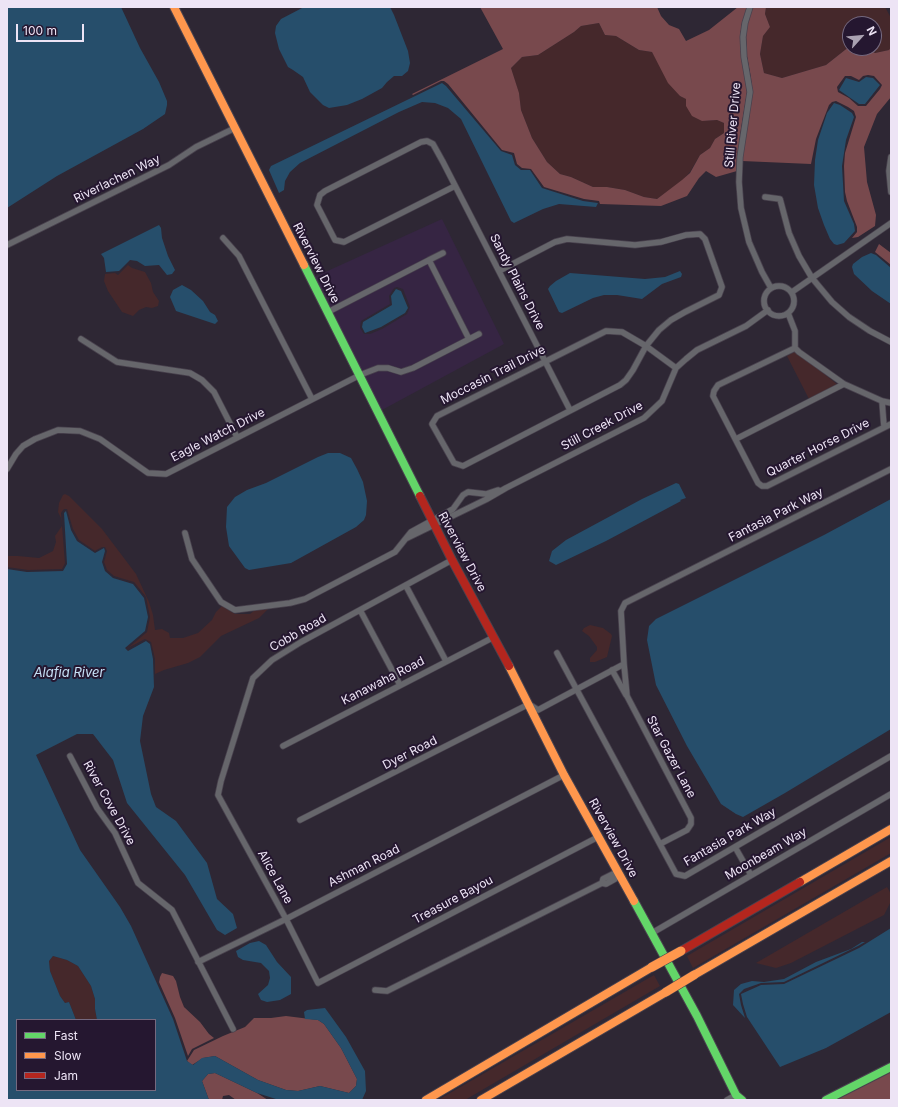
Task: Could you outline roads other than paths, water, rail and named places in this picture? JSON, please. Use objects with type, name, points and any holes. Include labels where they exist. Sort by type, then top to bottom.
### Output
[{"type":"main road","name":"Riverview Drive","points":[[174,7],[411,475],[452,560],[529,704],[564,775],[697,1016],[739,1098]]},
{"type":"main road","points":[[426,1100],[891,829]]},
{"type":"main road","points":[[481,1100],[891,861]]},
{"type":"main road","points":[[826,1100],[891,1067]]},
{"type":"street","name":"Still River Drive","points":[[750,7],[745,23],[743,37],[744,57],[750,92],[740,157],[739,182],[741,208],[750,242],[759,265],[771,288]]},
{"type":"street","name":"Riverlachen Way","points":[[7,245],[170,165],[196,147],[235,128]]},
{"type":"street","name":"Sandy Plains Drive","points":[[455,186],[344,242],[335,240],[317,205],[320,195],[325,191],[421,142],[427,141],[433,144],[455,186],[499,271],[570,410]]},
{"type":"street","points":[[891,156],[889,171],[891,192]]},
{"type":"street","points":[[765,197],[780,199],[789,233],[799,256],[812,278],[832,302],[849,317],[870,331],[891,342]]},
{"type":"street","points":[[792,292],[891,223]]},
{"type":"street","name":"Moccasin Trail Drive","points":[[499,271],[555,242],[566,239],[635,245],[661,242],[686,235],[700,234],[705,239],[722,287],[719,295],[671,320],[659,330],[646,346],[633,370],[623,383],[463,466],[454,463],[432,424],[437,416],[606,331],[622,332],[646,346],[676,368]]},
{"type":"street","points":[[223,238],[239,256],[312,399]]},
{"type":"street","points":[[328,312],[442,253]]},
{"type":"street","points":[[429,260],[469,339]]},
{"type":"street","points":[[775,286],[784,286],[792,292],[794,301],[791,310],[788,313],[779,316],[775,315],[765,306],[765,296],[771,288],[775,286]]},
{"type":"street","name":"Still Creek Drive","points":[[433,522],[477,504],[644,418],[662,401],[676,368],[697,350],[746,326],[768,310]]},
{"type":"street","points":[[788,313],[795,331],[795,348],[844,384],[882,401],[891,403]]},
{"type":"street","name":"Eagle Watch Drive","points":[[7,469],[23,446],[35,439],[58,430],[80,431],[93,436],[100,439],[148,473],[166,474],[360,375],[378,368],[388,368],[401,372],[413,368],[479,334]]},
{"type":"street","points":[[81,339],[117,362],[190,373],[202,380],[214,392],[237,437]]},
{"type":"street","name":"Quarter Horse Drive","points":[[795,348],[718,385],[714,391],[713,396],[758,483],[762,486],[767,486],[891,424]]},
{"type":"street","points":[[736,439],[844,384]]},
{"type":"street","points":[[882,401],[884,427]]},
{"type":"street","name":"Fantasia Park Way","points":[[624,664],[621,611],[625,603],[891,469]]},
{"type":"street","name":"Still Creek Drive","points":[[474,492],[486,494],[506,488]]},
{"type":"street","points":[[184,533],[192,559],[221,602],[235,610],[290,603],[305,599],[395,552],[407,538],[453,509],[463,495],[468,492],[474,492],[477,504]]},
{"type":"street","name":"Cobb Road","points":[[221,781],[254,678],[272,660],[301,642],[452,560]]},
{"type":"street","points":[[406,586],[446,661]]},
{"type":"street","points":[[360,610],[400,685]]},
{"type":"street","name":"Kanawaha Road","points":[[283,746],[494,637]]},
{"type":"street","name":"Fantasia Park Way","points":[[557,653],[676,874],[685,876],[891,756]]},
{"type":"street","points":[[529,704],[538,710],[624,664]]},
{"type":"street","name":"Star Gazer Lane","points":[[624,664],[627,696],[691,818],[691,824],[687,830],[660,844]]},
{"type":"street","points":[[612,670],[627,696]]},
{"type":"street","name":"Dyer Road","points":[[300,820],[529,704]]},
{"type":"street","name":"River Cove Drive","points":[[70,756],[98,808],[115,833],[138,883],[172,910],[198,962]]},
{"type":"street","name":"Ashman Road","points":[[198,962],[286,919],[564,775]]},
{"type":"street","name":"Alice Lane","points":[[221,781],[218,796],[286,919],[318,983]]},
{"type":"street","name":"Moonbeam Way","points":[[652,933],[891,794]]},
{"type":"street","name":"Treasure Bayou","points":[[318,983],[598,837]]},
{"type":"street","points":[[735,847],[751,875]]},
{"type":"street","points":[[376,990],[387,991],[602,883],[603,879],[612,874],[618,875]]},
{"type":"street","points":[[198,962],[233,1029]]},
{"type":"street","points":[[727,1100],[739,1098]]},
{"type":"water","points":[[7,7],[121,7],[140,48],[159,82],[167,101],[167,105],[165,114],[143,129],[57,176],[7,208]]},
{"type":"water","points":[[304,7],[390,7],[408,51],[410,63],[408,71],[402,76],[394,76],[382,88],[347,105],[329,108],[323,105],[310,92],[303,77],[288,67],[279,49],[275,33],[276,26],[281,19]]},
{"type":"water","points":[[866,77],[873,78],[880,85],[865,104],[859,104],[839,90],[846,78],[859,82]]},
{"type":"water","points":[[442,83],[501,151],[512,155],[515,165],[521,170],[530,170],[542,188],[583,201],[598,203],[596,207],[559,204],[543,209],[514,223],[511,221],[461,119],[448,108],[435,103],[422,102],[399,112],[300,163],[290,172],[285,181],[284,190],[279,193],[269,170],[271,166]]},
{"type":"water","points":[[834,103],[852,113],[854,117],[846,140],[842,166],[844,201],[854,224],[855,231],[844,243],[837,245],[830,239],[824,225],[818,208],[814,185],[815,160],[818,140],[827,113]]},
{"type":"water","points":[[159,225],[168,256],[175,270],[172,274],[167,275],[159,265],[145,266],[137,261],[130,260],[119,271],[106,272],[104,258],[101,254]]},
{"type":"water","points":[[871,253],[876,255],[891,268],[891,304],[872,291],[854,274],[852,267],[853,264],[862,257]]},
{"type":"water","points":[[680,271],[682,274],[681,277],[662,284],[642,299],[617,295],[604,295],[593,298],[562,313],[559,312],[548,289],[556,281],[570,273],[645,279],[665,277]]},
{"type":"water","points":[[182,285],[191,290],[203,301],[210,312],[215,315],[218,321],[215,324],[176,311],[170,297],[173,290]]},
{"type":"water","points":[[396,289],[401,291],[408,308],[405,313],[381,327],[365,333],[362,327],[363,322],[392,305],[391,296]]},
{"type":"water","points":[[328,453],[340,453],[351,458],[357,469],[363,482],[367,501],[364,520],[356,527],[291,563],[249,570],[245,568],[229,546],[226,527],[227,507],[235,497],[247,490],[266,483]]},
{"type":"water","points":[[676,483],[679,484],[686,498],[606,541],[556,565],[549,561],[552,551],[566,540],[642,499]]},
{"type":"water","points":[[891,499],[891,729],[743,817],[736,814],[721,804],[687,746],[656,685],[647,640],[649,626],[656,619],[824,535]]},
{"type":"water","name":"Alafia River","points":[[66,511],[71,530],[77,541],[95,553],[104,548],[105,551],[102,562],[105,571],[113,578],[133,584],[144,598],[148,617],[145,631],[125,648],[128,651],[146,641],[150,644],[153,659],[154,687],[143,716],[140,741],[151,794],[156,807],[176,821],[207,863],[217,899],[233,914],[237,928],[225,935],[217,930],[185,875],[127,803],[113,760],[93,734],[77,734],[36,755],[80,850],[120,907],[131,926],[173,1019],[187,1061],[193,1065],[202,1058],[215,1056],[258,1080],[286,1090],[298,1091],[320,1086],[349,1093],[356,1086],[357,1079],[341,1048],[324,1024],[318,1020],[305,1019],[304,1012],[307,1010],[325,1008],[346,1037],[365,1071],[366,1091],[362,1100],[279,1100],[257,1093],[215,1073],[208,1074],[202,1081],[209,1100],[7,1100],[7,569],[27,572],[63,571],[67,564],[64,513]]},
{"type":"water","points":[[891,928],[891,1012],[826,1048],[780,1067],[747,1017],[741,994],[761,985],[784,984],[859,948]]},
{"type":"water","points":[[259,941],[266,945],[277,962],[291,977],[291,994],[280,1000],[267,1002],[261,1000],[258,994],[268,985],[270,978],[269,971],[261,963],[243,960],[238,957],[236,951],[250,943]]},
{"type":"water","points":[[862,942],[865,942],[858,946],[784,982],[761,983],[744,989],[739,994],[745,1018],[733,1005],[734,990],[741,984],[752,981],[764,982],[784,979],[816,962],[851,949]]}]
